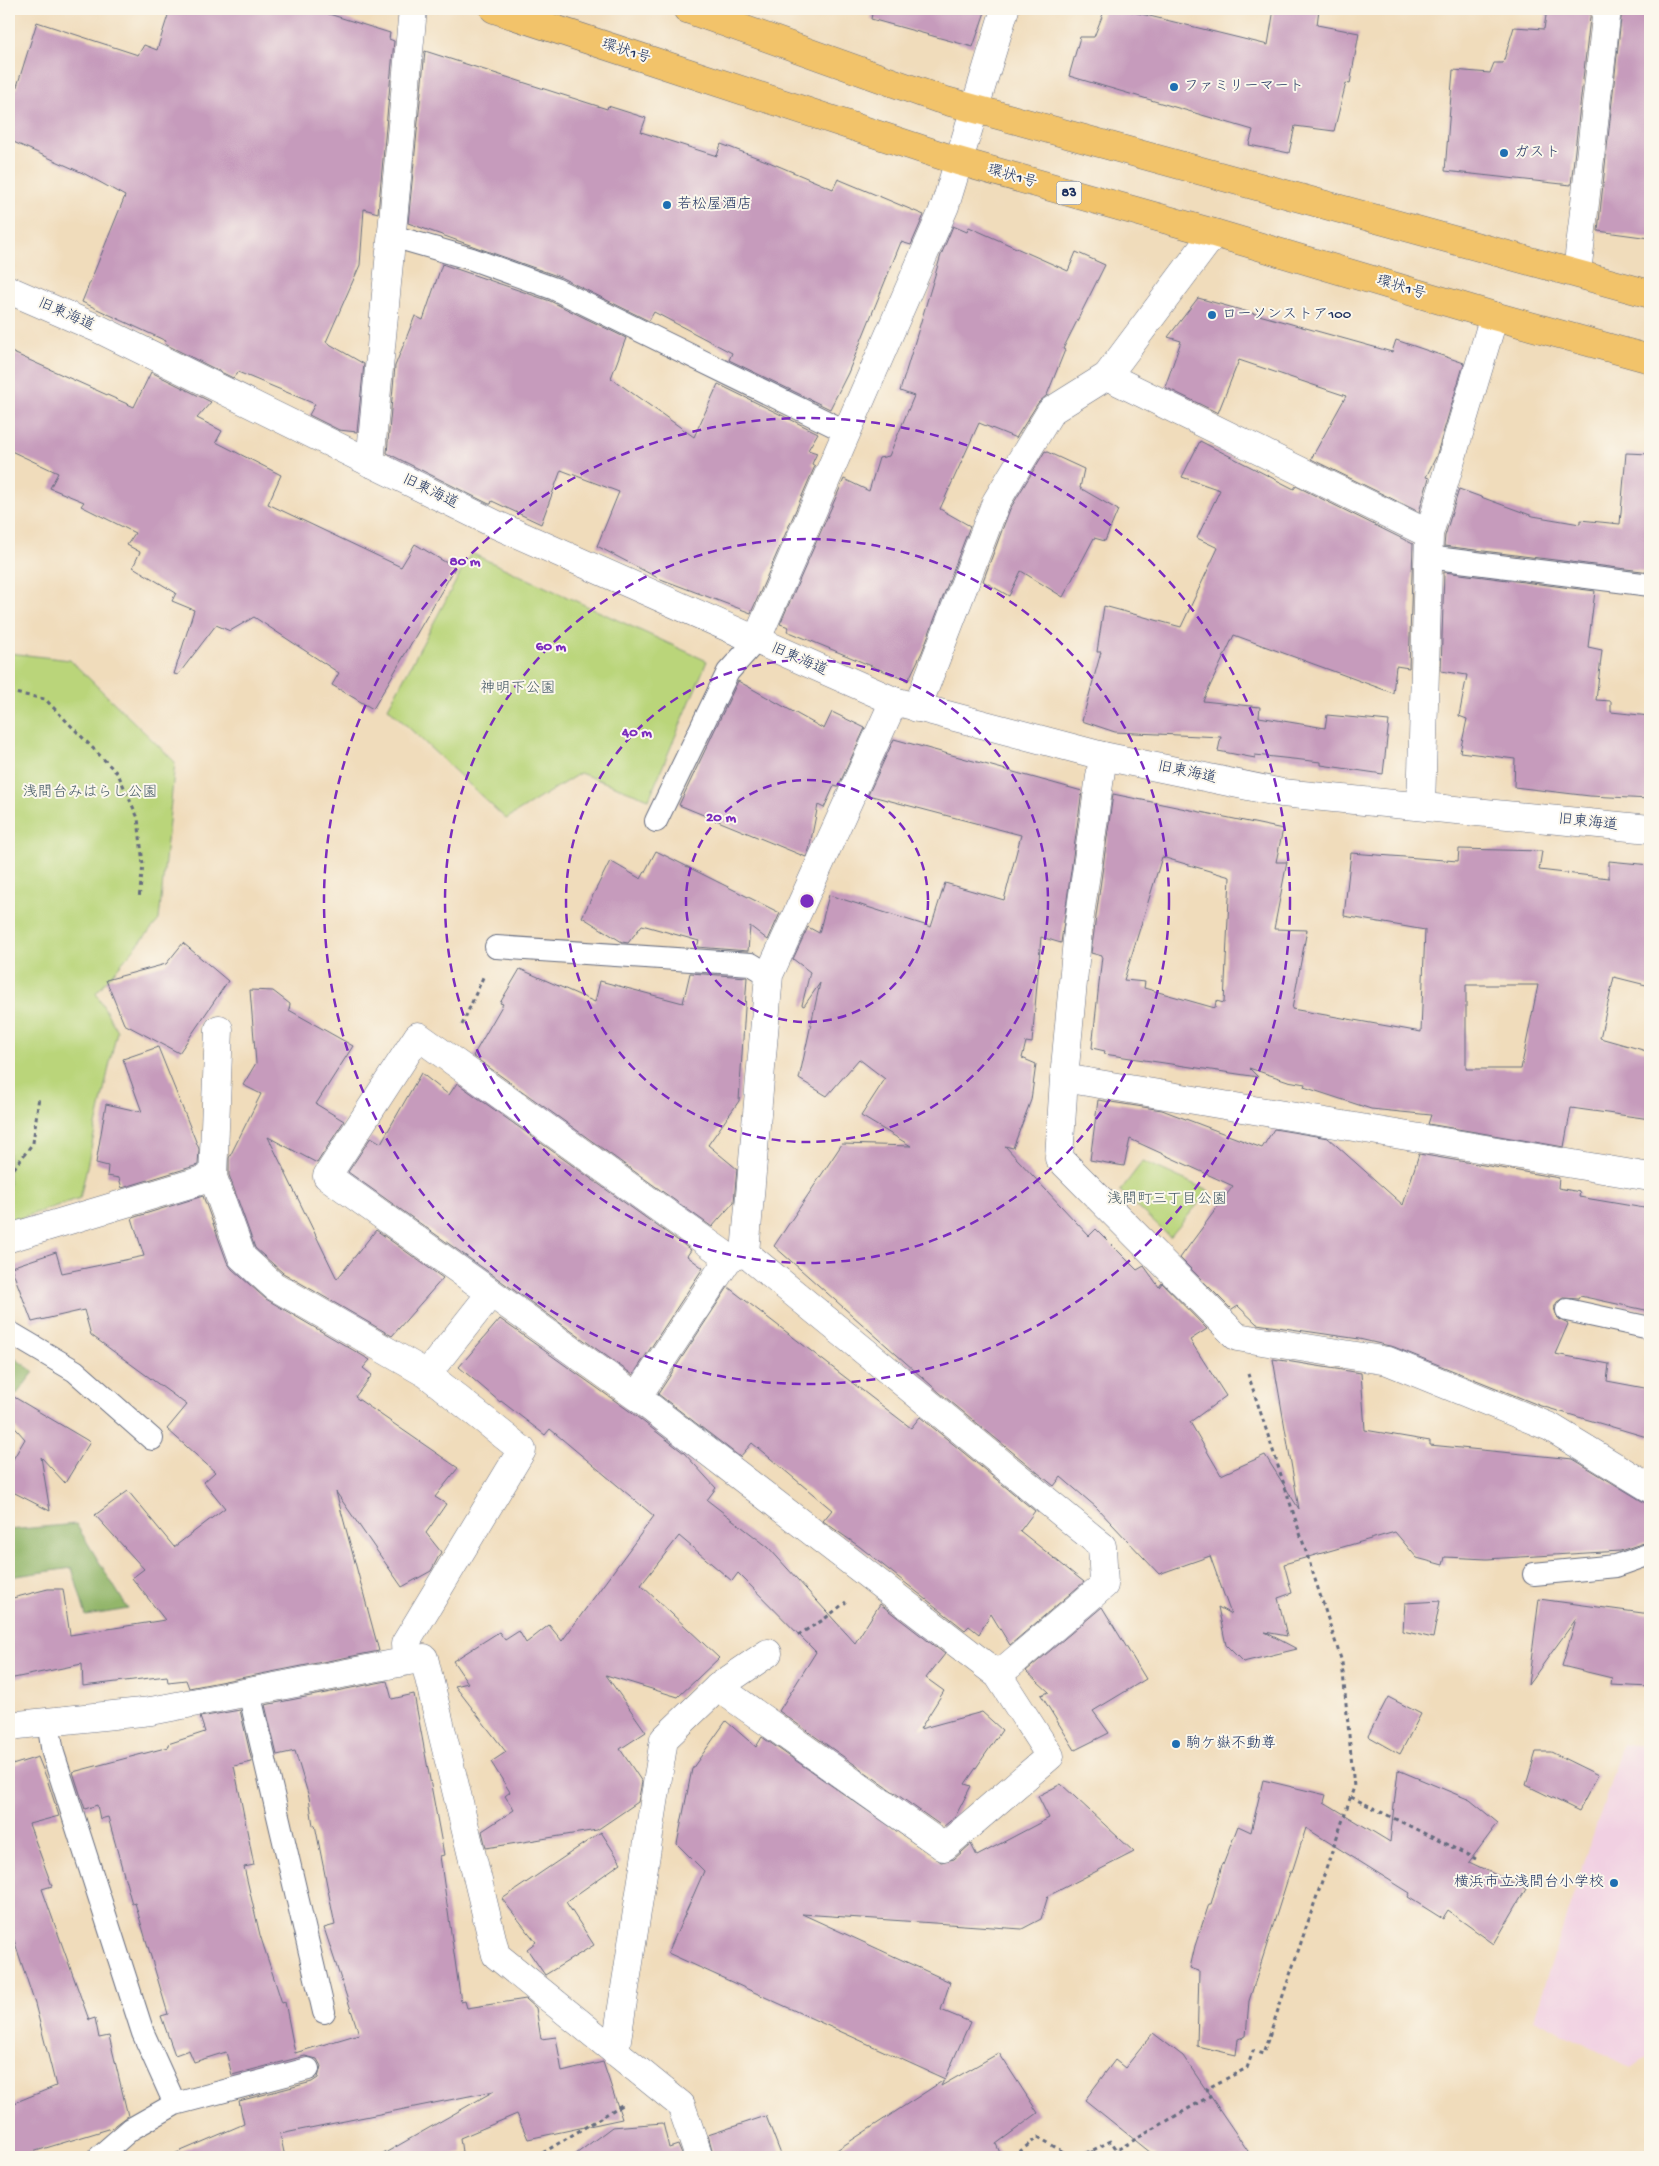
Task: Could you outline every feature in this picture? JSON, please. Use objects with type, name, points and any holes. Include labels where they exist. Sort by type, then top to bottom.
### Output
[{"type":"main road","name":"環状1号","points":[[494,9],[958,162],[1214,233],[1494,316],[1650,358]]},
{"type":"main road","points":[[687,9],[940,99],[1650,294]]},
{"type":"street","points":[[370,463],[413,9]]},
{"type":"street","points":[[756,641],[945,206],[1006,9]]},
{"type":"street","points":[[1577,273],[1607,9]]},
{"type":"street","points":[[637,1396],[737,1255],[769,974],[906,704],[996,502],[1051,411],[1107,376],[1214,233]]},
{"type":"street","name":"旧東海道","points":[[9,290],[99,329],[497,525],[756,641],[906,704],[1103,756],[1282,793],[1650,830]]},
{"type":"street","points":[[1421,806],[1429,546],[1494,316]]},
{"type":"street","points":[[1107,376],[1429,546]]},
{"type":"street","points":[[1103,756],[1078,929],[1064,1078],[1059,1158],[1237,1337],[1388,1361],[1550,1427],[1650,1488]]},
{"type":"street","points":[[219,1028],[213,1177],[242,1257],[274,1286],[427,1374],[522,1450],[405,1644],[406,1661]]},
{"type":"street","points":[[718,1687],[944,1848],[1050,1756],[998,1675],[872,1583],[637,1396],[327,1176],[418,1036],[737,1255],[1102,1546],[1104,1585],[998,1675]]},
{"type":"street","points":[[1064,1078],[1650,1177]]},
{"type":"street","points":[[9,1238],[213,1177]]},
{"type":"street","points":[[427,1374],[491,1292]]},
{"type":"street","points":[[615,2052],[664,1739],[718,1687],[768,1653]]},
{"type":"street","points":[[9,1726],[151,1711],[424,1658],[496,1955],[681,2105],[680,2125],[699,2157]]},
{"type":"lane","points":[[392,236],[472,259],[555,290],[847,432]]},
{"type":"lane","points":[[1429,546],[1650,585]]},
{"type":"lane","points":[[656,821],[728,672],[756,641]]},
{"type":"lane","points":[[496,947],[751,964],[769,974]]},
{"type":"lane","points":[[1567,1310],[1650,1328]]},
{"type":"lane","points":[[9,1332],[75,1371],[152,1439]]},
{"type":"lane","points":[[1534,1574],[1616,1566],[1650,1554]]},
{"type":"lane","points":[[248,1692],[324,2012]]},
{"type":"lane","points":[[48,1722],[53,1752],[143,2033],[175,2104]]},
{"type":"lane","points":[[99,2157],[131,2129],[175,2104],[308,2069]]},
{"type":"path","points":[[9,692],[45,699],[118,774],[138,818],[143,865],[139,899]]},
{"type":"path","points":[[436,1047],[457,1036],[496,947]]},
{"type":"path","points":[[9,1175],[33,1143],[39,1096]]},
{"type":"path","points":[[1079,2157],[1111,2141],[1117,2150],[1210,2096],[1206,2089],[1247,2068],[1253,2051],[1262,2054],[1354,1787],[1342,1662],[1237,1337]]},
{"type":"path","points":[[768,1653],[823,1620],[872,1583]]},
{"type":"path","points":[[1350,1798],[1476,1859]]},
{"type":"path","points":[[536,2157],[628,2101]]},
{"type":"path","points":[[1013,2157],[1038,2137],[1072,2157]]},
{"type":"path","points":[[1091,2151],[1096,2157]]},
{"type":"shaded area","name":"横浜市立浅間台小学校","points":[[1623,1744],[1650,1746],[1650,2055],[1632,2068],[1533,2019]]},
{"type":"green space","name":"神明下公園","points":[[471,553],[707,661],[649,799],[580,773],[506,819],[388,708]]},
{"type":"green space","name":"浅間台みはらし公園","points":[[9,653],[70,660],[175,762],[159,920],[96,993],[117,1031],[80,1198],[9,1222]]},
{"type":"green space","name":"浅間町三丁目公園","points":[[1143,1161],[1209,1191],[1170,1237],[1120,1191]]},
{"type":"green space","points":[[9,1354],[34,1372],[9,1404]]},
{"type":"green space","points":[[76,1524],[128,1609],[86,1616],[72,1568],[9,1577],[9,1530]]},
{"type":"building","points":[[170,9],[313,9],[390,33],[389,39],[394,41],[378,213],[364,209],[360,265],[326,342],[364,364],[357,432],[339,430],[309,415],[315,404],[238,372],[233,378],[165,344],[166,341],[82,302],[125,196],[85,174],[9,140],[9,112],[37,22],[138,55],[144,45],[157,50]]},
{"type":"building","points":[[873,9],[986,9],[973,47],[871,19]]},
{"type":"building","points":[[1105,9],[1121,9],[1268,45],[1274,9],[1319,9],[1317,25],[1359,33],[1350,84],[1346,83],[1334,131],[1295,126],[1289,153],[1249,145],[1253,130],[1069,76],[1080,37],[1094,37]]},
{"type":"building","points":[[1547,9],[1591,9],[1571,185],[1445,171],[1453,70],[1490,73],[1494,63],[1503,63],[1514,27],[1544,29]]},
{"type":"building","points":[[1622,9],[1650,9],[1650,238],[1598,231]]},
{"type":"building","points":[[425,51],[607,109],[608,106],[646,118],[641,132],[717,156],[721,144],[833,189],[838,179],[924,215],[911,245],[901,242],[848,373],[830,409],[729,360],[732,353],[654,312],[649,321],[560,277],[408,223]]},
{"type":"building","points":[[953,226],[967,232],[969,227],[1068,271],[1076,252],[1105,265],[1063,349],[1065,350],[1047,395],[1038,403],[1016,438],[979,423],[940,509],[970,526],[922,652],[908,681],[787,631],[789,627],[780,624],[844,479],[869,491],[879,458],[889,456],[914,396],[900,391],[941,255]]},
{"type":"building","points":[[442,264],[550,301],[626,338],[611,378],[694,437],[718,384],[818,433],[808,450],[817,453],[812,464],[815,466],[751,613],[658,578],[597,546],[619,492],[561,470],[541,524],[492,501],[489,504],[387,453],[395,366],[415,316],[423,320]]},
{"type":"building","points":[[1198,298],[1392,352],[1396,340],[1464,363],[1436,457],[1426,477],[1429,478],[1419,512],[1311,459],[1346,396],[1239,360],[1218,413],[1165,387],[1181,341],[1168,337]]},
{"type":"building","points":[[9,351],[134,407],[151,372],[211,402],[197,418],[222,431],[216,442],[281,475],[268,504],[401,567],[415,544],[455,568],[373,709],[332,685],[339,673],[254,617],[230,631],[216,625],[178,675],[174,674],[194,610],[172,601],[176,593],[133,567],[140,552],[127,545],[135,533],[81,506],[84,502],[50,488],[58,473],[9,450]]},
{"type":"building","points":[[1200,441],[1294,489],[1296,486],[1413,544],[1409,668],[1396,666],[1393,693],[1234,635],[1203,701],[1260,707],[1259,717],[1325,728],[1327,715],[1389,721],[1383,774],[1321,765],[1321,762],[1255,755],[1255,758],[1218,751],[1221,737],[1115,732],[1082,721],[1101,652],[1097,652],[1104,606],[1181,627],[1218,548],[1197,538],[1220,490],[1182,477]]},
{"type":"building","points":[[1045,451],[1084,469],[1080,488],[1118,510],[1105,541],[1094,538],[1063,597],[1021,571],[1009,596],[983,581],[1010,509]]},
{"type":"building","points":[[1626,453],[1650,454],[1650,572],[1444,546],[1445,536],[1459,489],[1533,516],[1580,524],[1580,520],[1620,524]]},
{"type":"building","points":[[1444,572],[1595,591],[1588,647],[1602,650],[1596,700],[1611,701],[1611,712],[1650,716],[1650,799],[1590,796],[1514,787],[1515,759],[1460,752],[1467,719],[1459,716],[1467,675],[1441,671]]},
{"type":"building","points":[[738,681],[824,729],[832,712],[865,728],[838,787],[834,786],[824,808],[818,805],[806,857],[679,805]]},
{"type":"building","points":[[894,739],[1082,791],[1061,943],[1041,937],[1032,1043],[1026,1042],[1022,1058],[1036,1064],[1031,1100],[1013,1148],[1005,1146],[1089,1236],[1096,1229],[1137,1270],[1144,1266],[1159,1287],[1162,1283],[1207,1329],[1190,1340],[1226,1396],[1190,1422],[1221,1475],[1265,1455],[1299,1509],[1273,1359],[1361,1373],[1365,1430],[1430,1441],[1430,1445],[1573,1459],[1649,1504],[1650,1541],[1620,1551],[1487,1559],[1445,1557],[1443,1565],[1417,1558],[1395,1532],[1284,1564],[1292,1593],[1278,1598],[1287,1636],[1265,1632],[1297,1649],[1243,1662],[1226,1645],[1218,1607],[1231,1614],[1210,1556],[1159,1574],[1096,1507],[1061,1477],[1054,1486],[940,1393],[774,1246],[842,1144],[911,1146],[861,1116],[885,1079],[859,1059],[827,1096],[799,1079],[820,983],[804,1006],[802,1005],[810,972],[793,959],[808,927],[819,933],[829,895],[931,927],[945,883],[1004,900],[1021,835],[868,795]]},
{"type":"building","points":[[1113,794],[1283,829],[1276,862],[1287,862],[1274,929],[1307,930],[1292,1009],[1421,1032],[1425,930],[1344,916],[1351,853],[1458,861],[1459,849],[1542,851],[1539,870],[1609,878],[1609,861],[1650,865],[1650,986],[1614,977],[1600,1038],[1650,1052],[1650,1119],[1571,1108],[1564,1147],[1428,1124],[1431,1115],[1371,1109],[1304,1087],[1305,1084],[1288,1081],[1249,1068],[1258,1077],[1104,1054],[1105,1051],[1092,1048],[1102,956],[1091,953]],"holes":[[[1162,857],[1230,877],[1224,1003],[1216,1001],[1215,1008],[1144,988],[1145,982],[1124,980]],[[1466,985],[1538,985],[1521,1069],[1466,1069]]]},
{"type":"building","points":[[656,851],[780,913],[768,940],[750,926],[748,951],[697,947],[699,941],[642,925],[628,943],[622,942],[582,917],[610,861],[641,879]]},
{"type":"building","points":[[183,943],[228,981],[179,1053],[124,1024],[106,980],[166,964]]},
{"type":"building","points":[[520,969],[595,1002],[600,981],[683,1003],[690,973],[747,977],[739,1101],[708,1145],[737,1169],[734,1202],[712,1227],[473,1056],[503,1004],[500,1003]]},
{"type":"building","points":[[250,990],[273,991],[290,1004],[289,1010],[353,1046],[316,1104],[344,1121],[317,1163],[268,1137],[337,1279],[376,1230],[443,1278],[392,1336],[283,1273],[255,1248],[229,1175],[229,1158],[261,1094],[243,1085],[256,1063]]},
{"type":"building","points":[[158,1047],[199,1149],[198,1165],[122,1188],[119,1178],[107,1176],[108,1166],[96,1163],[106,1104],[142,1112],[123,1059]]},
{"type":"building","points":[[421,1073],[449,1095],[457,1083],[691,1250],[687,1256],[703,1268],[633,1375],[348,1172],[371,1137],[381,1143]]},
{"type":"building","points":[[1098,1100],[1162,1110],[1262,1148],[1274,1129],[1328,1138],[1403,1205],[1419,1154],[1559,1178],[1558,1188],[1580,1192],[1579,1197],[1650,1209],[1650,1311],[1580,1296],[1578,1299],[1563,1298],[1557,1302],[1554,1308],[1558,1319],[1568,1324],[1555,1354],[1609,1364],[1607,1381],[1650,1389],[1650,1438],[1541,1406],[1394,1347],[1359,1339],[1257,1324],[1238,1306],[1232,1310],[1180,1258],[1233,1186],[1130,1139],[1124,1166],[1090,1160]]},
{"type":"building","points":[[203,1196],[227,1262],[232,1269],[266,1299],[370,1360],[363,1368],[372,1375],[355,1397],[458,1468],[435,1497],[446,1504],[426,1533],[441,1552],[431,1571],[402,1587],[336,1492],[379,1651],[189,1688],[186,1680],[168,1682],[167,1676],[83,1686],[82,1664],[9,1679],[9,1599],[48,1589],[63,1589],[70,1635],[165,1620],[132,1578],[144,1569],[95,1515],[128,1491],[174,1547],[225,1508],[204,1482],[215,1472],[167,1429],[187,1405],[91,1335],[84,1310],[32,1322],[11,1267],[56,1252],[62,1273],[144,1256],[132,1218]]},
{"type":"building","points":[[728,1287],[911,1428],[920,1417],[1035,1511],[1020,1531],[1084,1582],[1010,1645],[991,1614],[979,1634],[969,1626],[965,1630],[860,1547],[823,1521],[832,1510],[752,1443],[740,1457],[658,1394]]},
{"type":"building","points":[[500,1319],[628,1410],[684,1453],[716,1488],[707,1500],[768,1547],[855,1643],[880,1604],[945,1654],[926,1678],[944,1691],[920,1729],[982,1712],[1002,1730],[965,1784],[971,1786],[955,1817],[943,1827],[779,1711],[816,1652],[738,1573],[732,1581],[679,1536],[641,1585],[719,1658],[678,1697],[606,1675],[646,1732],[620,1749],[642,1782],[638,1802],[597,1830],[486,1848],[482,1831],[514,1810],[505,1796],[510,1792],[491,1762],[506,1752],[455,1686],[468,1683],[453,1661],[499,1632],[505,1640],[519,1631],[526,1643],[549,1625],[562,1641],[654,1516],[550,1429],[545,1435],[500,1402],[459,1367]]},
{"type":"building","points":[[9,1394],[90,1442],[65,1483],[41,1457],[50,1511],[9,1490],[9,1466],[25,1439],[9,1421]]},
{"type":"building","points":[[1539,1599],[1650,1614],[1650,1687],[1611,1685],[1612,1678],[1562,1666],[1576,1619],[1528,1685]]},
{"type":"building","points":[[1440,1601],[1433,1638],[1403,1631],[1405,1603]]},
{"type":"building","points":[[1102,1607],[1146,1679],[1093,1711],[1109,1733],[1075,1750],[1041,1695],[1049,1692],[1026,1671]]},
{"type":"building","points":[[387,1681],[392,1699],[414,1694],[444,1855],[440,1856],[461,2002],[465,2001],[467,2008],[526,1999],[536,2008],[541,2039],[556,2037],[562,2072],[603,2062],[622,2119],[528,2139],[517,2114],[460,2138],[462,2152],[439,2157],[378,2157],[494,2091],[280,2134],[285,2157],[167,2157],[244,2124],[239,2101],[312,2082],[318,2078],[321,2066],[317,2059],[305,2056],[232,2075],[226,2052],[194,2062],[189,2050],[175,2055],[161,2016],[168,2014],[135,1903],[132,1904],[108,1817],[100,1819],[97,1805],[85,1809],[73,1772],[169,1747],[168,1744],[205,1732],[200,1717],[240,1710],[252,1762],[234,1766],[254,1865],[244,1867],[260,1935],[282,2003],[285,2002],[295,2053],[359,2034],[324,1928],[335,1925],[315,1825],[313,1826],[309,1797],[295,1751],[277,1755],[265,1705]]},
{"type":"building","points":[[1388,1697],[1421,1714],[1400,1754],[1368,1736]]},
{"type":"building","points":[[726,1721],[756,1747],[762,1737],[941,1862],[954,1859],[971,1844],[977,1856],[1049,1818],[1038,1796],[1061,1784],[1134,1852],[1048,1896],[1041,1919],[1022,1929],[802,1914],[950,1982],[941,2010],[970,2022],[945,2079],[668,1953],[704,1871],[677,1844],[692,1769]]},
{"type":"building","points":[[1536,1752],[1551,1752],[1598,1775],[1579,1811],[1526,1785]]},
{"type":"building","points":[[38,1757],[59,1816],[29,1824],[52,1886],[42,1889],[89,2020],[95,2018],[99,2038],[109,2036],[128,2116],[112,2128],[16,2157],[9,2157],[9,2105],[56,2086],[35,2004],[9,1925],[9,1766]]},
{"type":"building","points":[[1398,1770],[1470,1800],[1498,1823],[1469,1862],[1526,1889],[1494,1944],[1448,1911],[1443,1919],[1408,1897],[1410,1893],[1306,1828],[1249,2001],[1246,2036],[1238,2039],[1236,2055],[1197,2046],[1199,1971],[1190,1968],[1195,1946],[1209,1904],[1211,1904],[1222,1865],[1238,1826],[1251,1832],[1263,1780],[1326,1795],[1324,1802],[1390,1842]]},
{"type":"building","points":[[601,1832],[621,1863],[566,1902],[594,1945],[545,1975],[527,1949],[536,1942],[502,1899]]},
{"type":"building","points":[[1153,2033],[1183,2056],[1252,2157],[1156,2157],[1085,2100],[1115,2060],[1125,2068]]},
{"type":"building","points":[[999,2053],[1038,2113],[996,2144],[1002,2157],[826,2157],[944,2080],[941,2086]]},
{"type":"building","points":[[766,2116],[782,2157],[714,2157],[708,2135]]},
{"type":"building","points":[[663,2123],[669,2148],[678,2145],[683,2157],[572,2157],[612,2127]]},
{"type":"place","name":"ファミリーマート","points":[[1174,87]]},
{"type":"place","name":"ガスト","points":[[1504,153]]},
{"type":"place","name":"若松屋酒店","points":[[667,205]]},
{"type":"place","name":"ローソンストア100","points":[[1212,315]]},
{"type":"place","name":"駒ケ嶽不動尊","points":[[1176,1744]]},
{"type":"place","name":"横浜市立浅間台小学校","points":[[1614,1883]]}]
